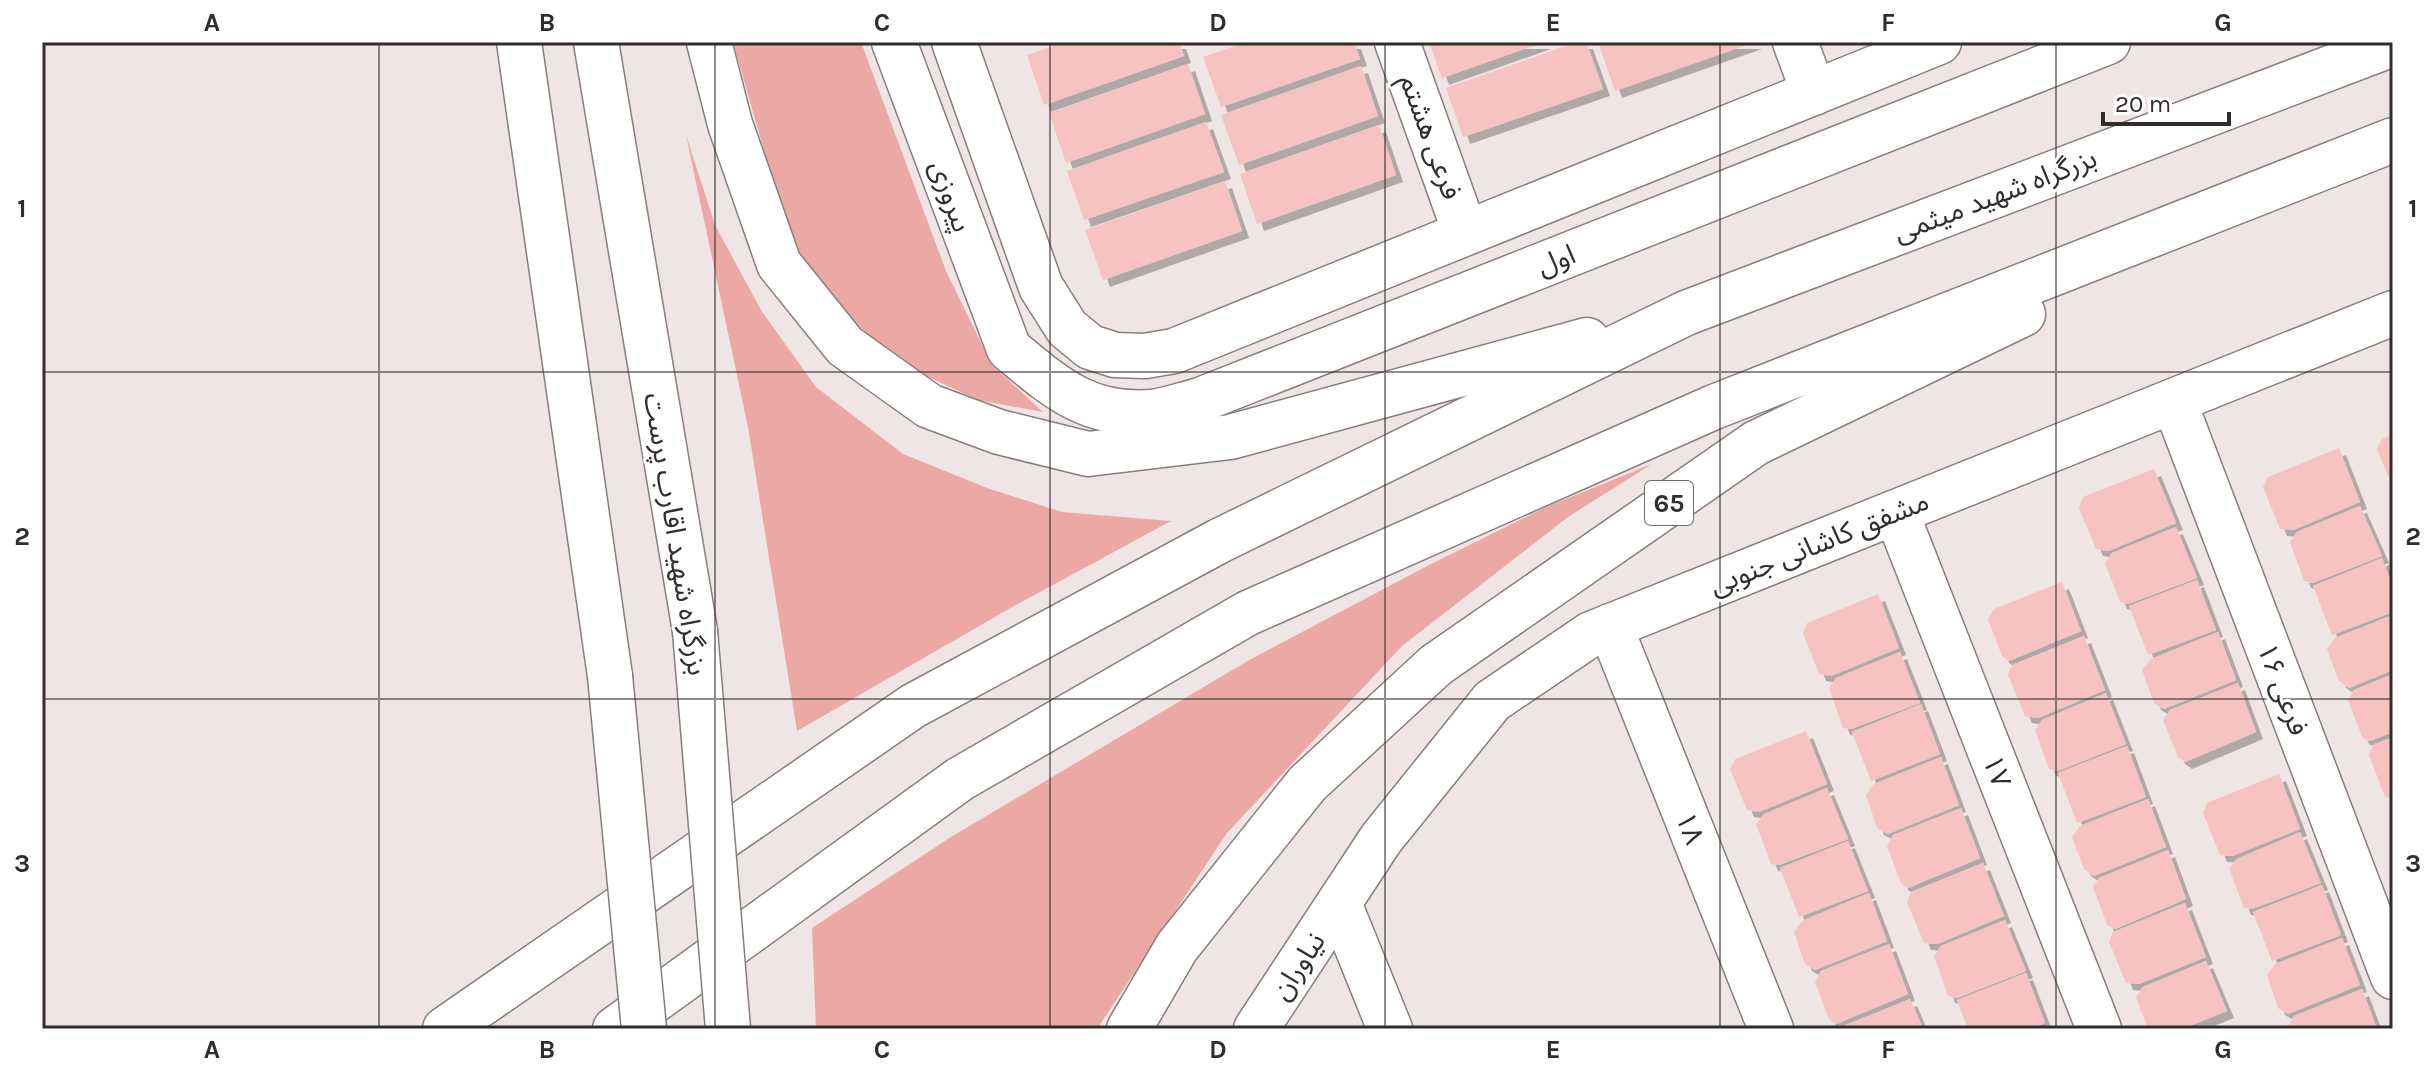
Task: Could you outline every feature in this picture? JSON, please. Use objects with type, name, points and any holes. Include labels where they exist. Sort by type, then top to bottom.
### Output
[{"type":"main road","points":[[519,42],[610,676],[644,1029]]},
{"type":"main road","name":"بزرگراه شهید اقارب پرست","points":[[596,42],[695,631],[728,1029]]},
{"type":"main road","points":[[709,42],[730,124],[779,264],[845,346],[929,406],[999,432],[1088,454],[1230,437],[1686,313]]},
{"type":"main road","name":"پیروزی","points":[[894,42],[1009,349]]},
{"type":"main road","name":"پیروزی","points":[[954,42],[1041,287],[1067,328],[1090,347],[1115,355],[1145,356],[1174,351],[1465,232]]},
{"type":"main road","name":"فرعی هشتم","points":[[1397,42],[1465,232]]},
{"type":"main road","points":[[1795,42],[1814,93]]},
{"type":"main road","points":[[1465,232],[1939,42]]},
{"type":"main road","name":"اول","points":[[1009,349],[1081,403],[1114,410],[1152,412],[1200,400],[2108,42]]},
{"type":"main road","name":"بزرگراه شهید میثمی","points":[[1686,313],[2393,44]]},
{"type":"main road","name":"65","points":[[1129,1029],[1177,947],[1307,784],[1436,665],[1756,443],[2348,157],[2393,140]]},
{"type":"main road","points":[[615,1029],[960,779],[1235,621],[1714,407],[2348,157]]},
{"type":"main road","points":[[445,1029],[913,706],[1219,541],[1686,313]]},
{"type":"main road","name":"مشفق کاشانی جنوبی","points":[[1339,903],[1381,839],[1492,701],[1591,634],[2393,313]]},
{"type":"main road","name":"فرعی ۱۶","points":[[2174,401],[2393,977]]},
{"type":"main road","name":"۱۷","points":[[1896,512],[2099,1029]]},
{"type":"main road","name":"۱۸","points":[[1610,626],[1771,1029]]},
{"type":"main road","points":[[1339,903],[1390,1029]]},
{"type":"main road","name":"نیاوران","points":[[1256,1029],[1339,903]]},
{"type":"shaded area","points":[[733,42],[861,42],[946,271],[992,365],[1043,412],[978,400],[894,361],[828,295],[788,234]]},
{"type":"shaded area","points":[[686,135],[715,225],[761,310],[816,387],[903,454],[987,488],[1062,512],[1171,521],[1014,606],[797,731],[748,427]]},
{"type":"shaded area","points":[[1652,464],[1568,517],[1402,646],[1227,833],[1097,1029],[816,1029],[812,928],[951,837],[1251,659],[1546,507]]},
{"type":"building","points":[[1065,42],[1179,42],[1184,56],[1044,105],[1027,55]]},
{"type":"building","points":[[1247,42],[1354,42],[1360,59],[1221,107],[1203,57]]},
{"type":"building","points":[[1429,42],[1544,42],[1442,78]]},
{"type":"building","points":[[1577,42],[1586,42],[1603,89],[1463,137],[1446,88]]},
{"type":"building","points":[[1598,42],[1755,42],[1615,91]]},
{"type":"building","points":[[1188,64],[1205,114],[1066,163],[1049,113]]},
{"type":"building","points":[[1361,66],[1378,116],[1239,165],[1221,115]]},
{"type":"building","points":[[1206,122],[1224,172],[1084,220],[1067,171]]},
{"type":"building","points":[[1379,125],[1396,175],[1257,224],[1240,174]]},
{"type":"building","points":[[1225,181],[1242,231],[1103,280],[1085,230]]},
{"type":"building","points":[[2393,435],[2393,488],[2377,449],[2382,439]]},
{"type":"building","points":[[2339,448],[2360,502],[2293,530],[2280,529],[2263,487],[2268,477]]},
{"type":"building","points":[[2154,469],[2176,523],[2108,551],[2096,549],[2079,508],[2083,497]]},
{"type":"building","points":[[2360,506],[2382,556],[2313,583],[2304,581],[2290,542],[2297,532]]},
{"type":"building","points":[[2176,527],[2197,578],[2128,604],[2120,602],[2105,563],[2112,553]]},
{"type":"building","points":[[2382,558],[2393,588],[2393,612],[2332,635],[2313,586]]},
{"type":"building","points":[[2197,580],[2216,630],[2148,655],[2129,606]]},
{"type":"building","points":[[2062,582],[2081,631],[2009,661],[2002,656],[1988,619],[1994,609]]},
{"type":"building","points":[[1878,594],[1899,648],[1831,676],[1819,674],[1803,633],[1807,623]]},
{"type":"building","points":[[2393,615],[2393,670],[2349,688],[2339,681],[2327,649],[2335,638]]},
{"type":"building","points":[[2218,632],[2236,680],[2164,709],[2154,703],[2142,670],[2151,659]]},
{"type":"building","points":[[2084,636],[2105,690],[2038,718],[2025,716],[2008,675],[2012,665]]},
{"type":"building","points":[[1900,652],[1920,703],[1851,729],[1843,728],[1829,688],[1836,678]]},
{"type":"building","points":[[2393,674],[2393,732],[2370,741],[2362,737],[2348,700],[2354,690]]},
{"type":"building","points":[[2238,683],[2256,732],[2185,762],[2178,757],[2163,720],[2170,710]]},
{"type":"building","points":[[2106,693],[2126,744],[2058,771],[2049,769],[2035,730],[2042,720]]},
{"type":"building","points":[[1921,704],[1940,754],[1871,781],[1852,732]]},
{"type":"building","points":[[1806,731],[1827,784],[1759,812],[1747,810],[1730,769],[1735,759]]},
{"type":"building","points":[[2393,737],[2393,798],[2385,797],[2369,755],[2373,745]]},
{"type":"building","points":[[2127,746],[2146,797],[2077,823],[2058,773]]},
{"type":"building","points":[[1941,757],[1959,805],[1888,834],[1877,828],[1866,795],[1874,784]]},
{"type":"building","points":[[2279,774],[2300,829],[2232,856],[2220,855],[2203,813],[2207,803]]},
{"type":"building","points":[[1827,788],[1848,839],[1779,865],[1771,864],[1756,824],[1764,814]]},
{"type":"building","points":[[2148,799],[2166,847],[2094,876],[2084,869],[2072,837],[2080,826]]},
{"type":"building","points":[[1961,808],[1980,858],[1908,888],[1901,883],[1887,846],[1893,835]]},
{"type":"building","points":[[2300,832],[2321,883],[2252,909],[2244,908],[2229,868],[2237,859]]},
{"type":"building","points":[[1848,841],[1868,891],[1799,917],[1780,868]]},
{"type":"building","points":[[2168,850],[2186,899],[2115,929],[2107,925],[2093,887],[2099,878]]},
{"type":"building","points":[[1983,863],[2004,916],[1937,944],[1924,943],[1907,902],[1911,892]]},
{"type":"building","points":[[2322,885],[2341,935],[2272,961],[2253,912]]},
{"type":"building","points":[[1869,893],[1887,941],[1815,970],[1805,964],[1794,932],[1802,921]]},
{"type":"building","points":[[2185,903],[2206,957],[2139,984],[2126,983],[2109,942],[2113,932]]},
{"type":"building","points":[[2005,920],[2026,971],[1957,998],[1948,996],[1934,956],[1941,946]]},
{"type":"building","points":[[2342,938],[2360,985],[2288,1014],[2278,1008],[2267,975],[2275,964]]},
{"type":"building","points":[[1889,944],[1908,994],[1836,1024],[1829,1019],[1815,982],[1821,971]]},
{"type":"building","points":[[2206,961],[2227,1011],[2182,1029],[2148,1029],[2136,997],[2143,987]]},
{"type":"building","points":[[2026,973],[2045,1023],[2030,1029],[1968,1029],[1957,1000]]},
{"type":"building","points":[[2362,989],[2377,1029],[2289,1029],[2294,1016]]},
{"type":"building","points":[[1910,999],[1923,1029],[1836,1029]]}]
